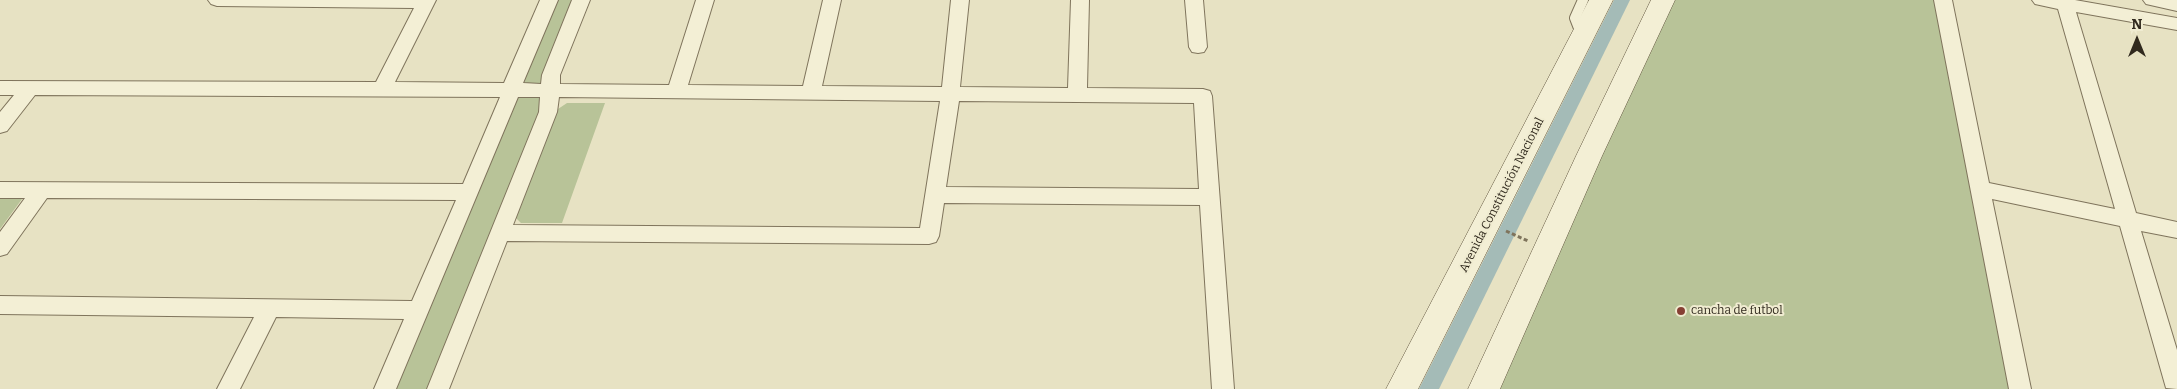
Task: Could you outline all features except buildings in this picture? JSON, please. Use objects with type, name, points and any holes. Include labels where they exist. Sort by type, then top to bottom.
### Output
[{"type":"main road","name":"Avenida Constitución Nacional","points":[[1402,389],[1601,0]]},
{"type":"main road","points":[[1484,389],[1546,250],[1663,0]]},
{"type":"street","points":[[216,0],[427,1],[382,89]]},
{"type":"street","points":[[385,389],[512,90],[517,72],[549,0]]},
{"type":"street","points":[[438,389],[548,112],[552,75],[581,0]]},
{"type":"street","points":[[676,92],[705,0]]},
{"type":"street","points":[[811,94],[832,0]]},
{"type":"street","points":[[500,233],[929,236],[950,95],[960,0]]},
{"type":"street","points":[[1077,96],[1080,0]]},
{"type":"street","points":[[1194,0],[1198,47]]},
{"type":"street","points":[[1943,0],[2020,389]]},
{"type":"street","points":[[2041,0],[2177,24]]},
{"type":"street","points":[[2152,0],[2177,5]]},
{"type":"street","points":[[2064,4],[2177,388]]},
{"type":"street","points":[[0,88],[382,89],[1203,96],[1222,389]]},
{"type":"street","points":[[0,126],[30,88]]},
{"type":"street","points":[[1981,189],[2177,230]]},
{"type":"street","points":[[0,190],[469,192]]},
{"type":"street","points":[[0,248],[41,191]]},
{"type":"street","points":[[936,195],[1210,197]]},
{"type":"street","points":[[0,305],[419,310]]},
{"type":"street","points":[[228,389],[270,308]]},
{"type":"lane","points":[[1582,36],[1575,18],[1583,0]]},
{"type":"path","points":[[1488,222],[1546,250]]},
{"type":"green space","points":[[549,0],[581,0],[548,112],[438,389],[383,389]]},
{"type":"green space","points":[[1667,0],[1943,0],[2023,389],[1488,389]]},
{"type":"green space","points":[[567,103],[605,103],[562,223],[521,223],[515,217],[558,109]]},
{"type":"green space","points":[[0,199],[22,199],[0,229]]},
{"type":"waterway","points":[[1429,389],[1622,0]]},
{"type":"place","name":"cancha de futbol","points":[[1681,311]]}]
